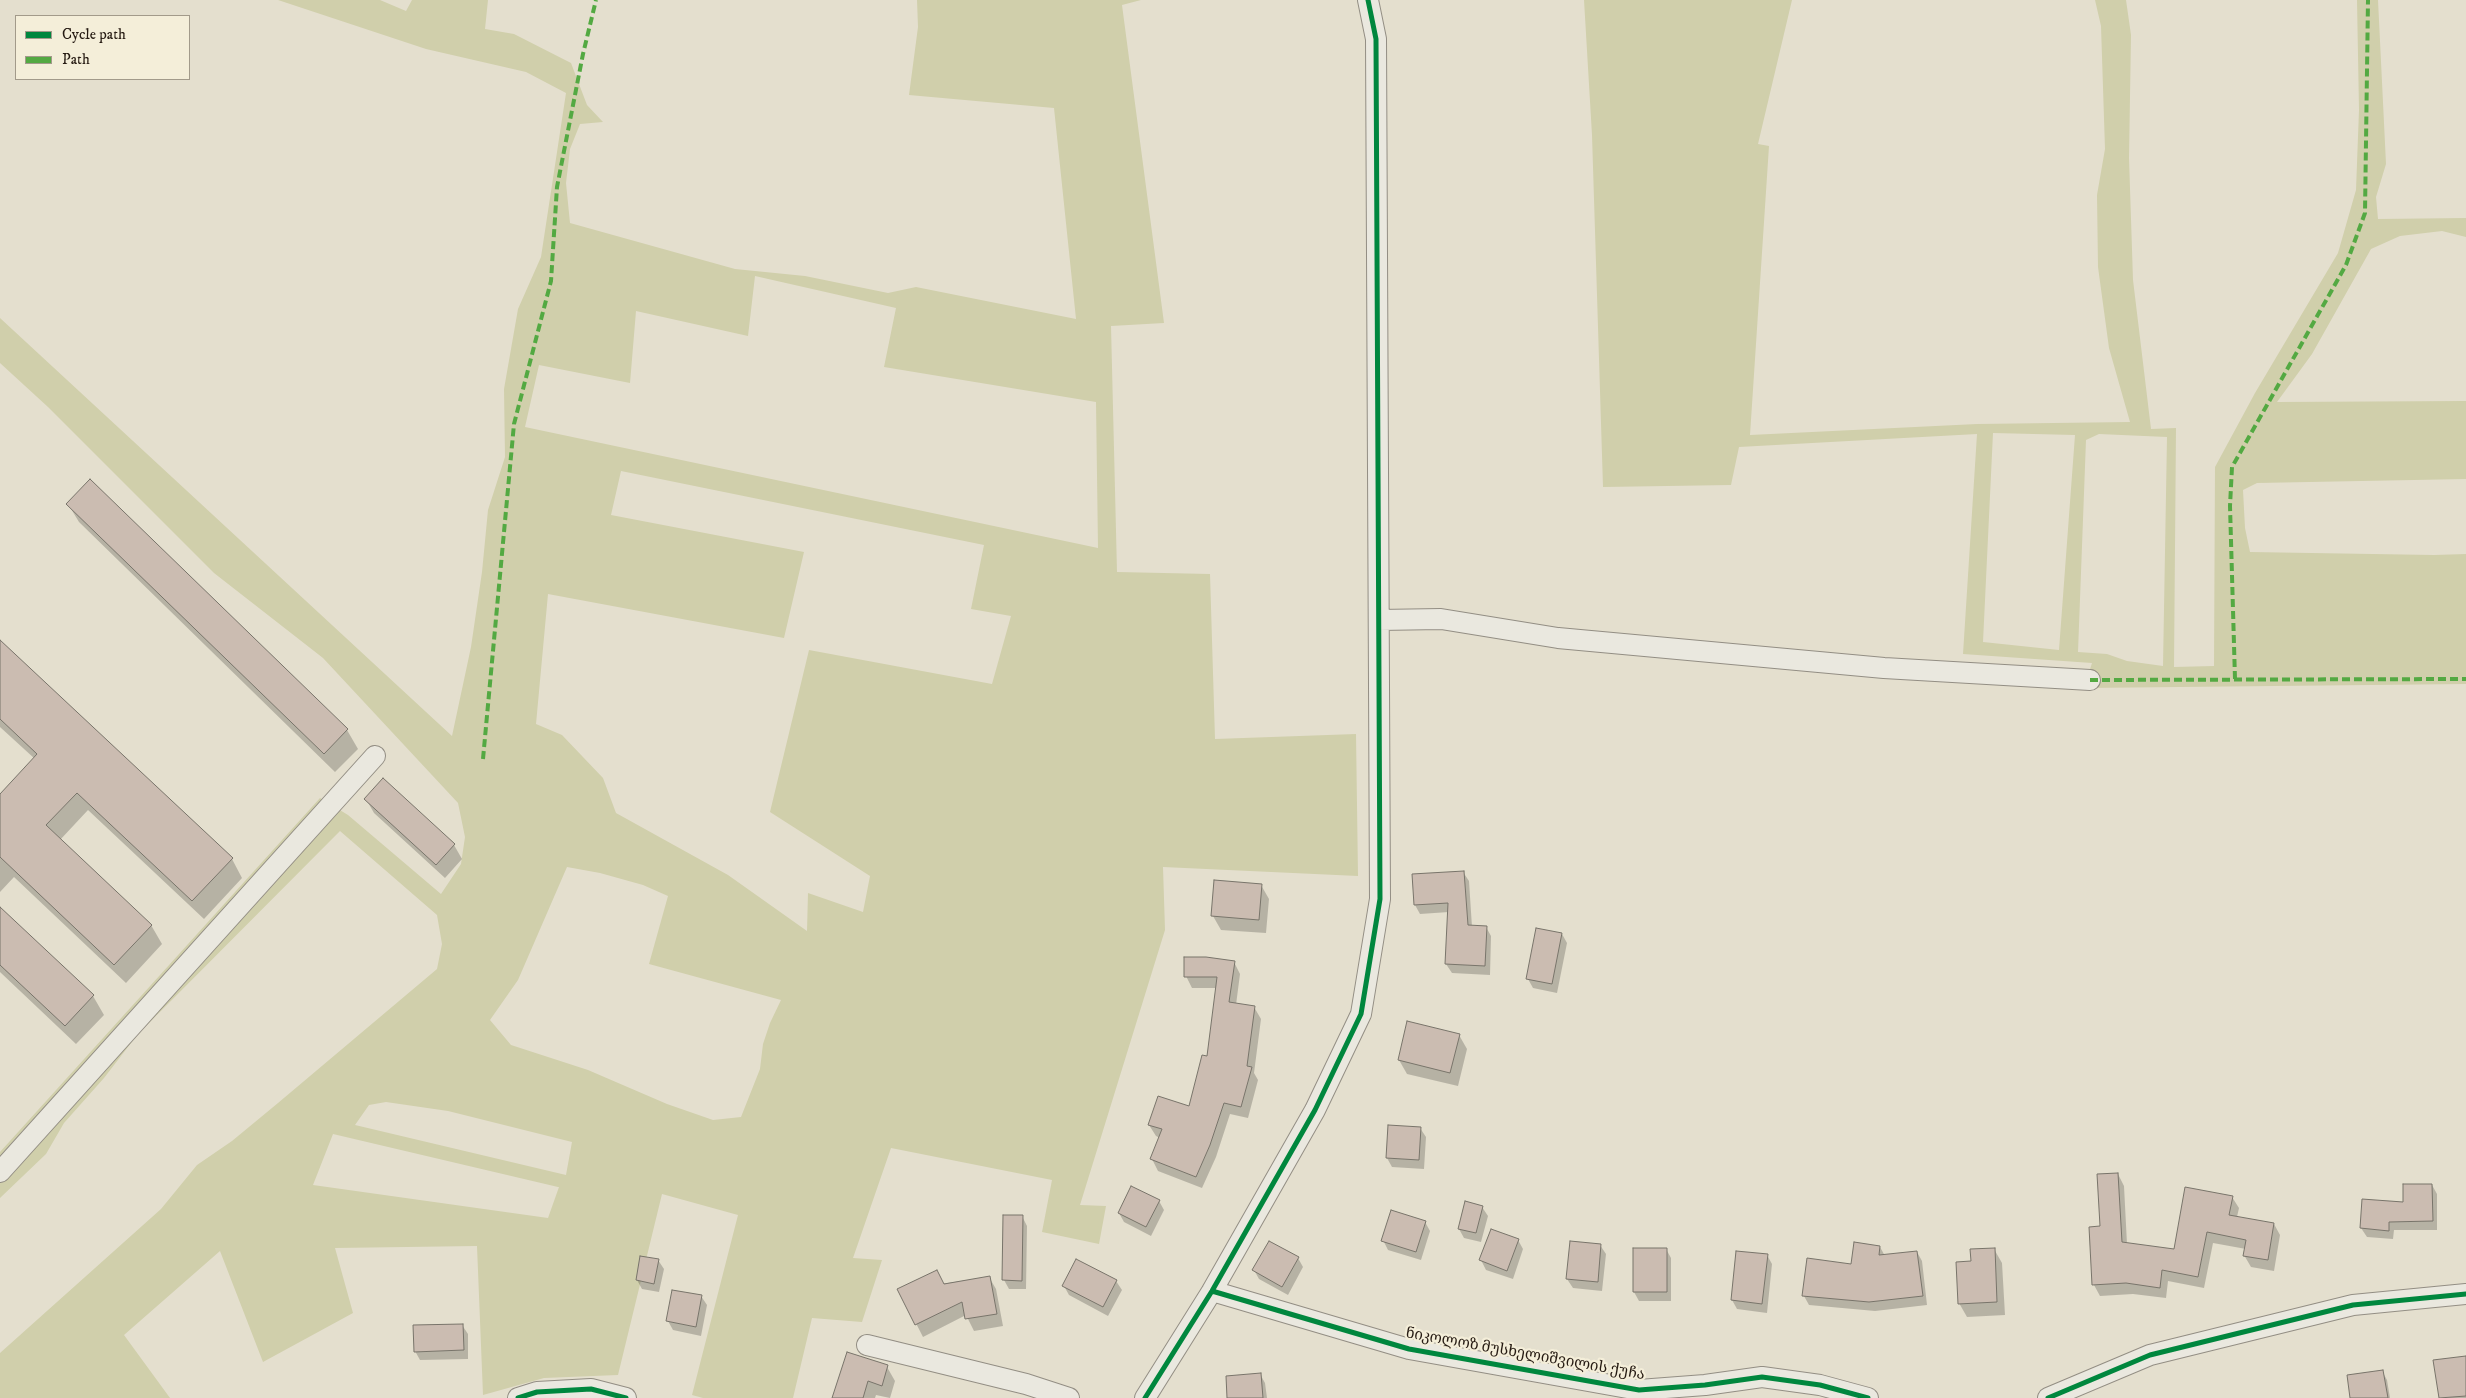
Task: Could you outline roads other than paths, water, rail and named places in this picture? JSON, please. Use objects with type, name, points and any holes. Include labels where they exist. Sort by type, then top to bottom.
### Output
[{"type":"street","points":[[1145,1398],[1212,1291],[1315,1110],[1360,1014],[1380,899],[1376,40],[1368,0]]},
{"type":"street","points":[[1379,620],[1441,619],[1558,638],[1884,668],[2090,680]]},
{"type":"street","points":[[0,1172],[375,756]]},
{"type":"street","name":"ნიკოლოზ მუსხელიშვილის ქუჩა","points":[[1212,1291],[1409,1349],[1639,1394],[1762,1377],[1820,1384],[1868,1398]]},
{"type":"street","points":[[2048,1398],[2150,1355],[2353,1306],[2466,1294]]},
{"type":"street","points":[[866,1345],[1026,1384],[1069,1398]]},
{"type":"street","points":[[518,1398],[537,1392],[591,1390],[626,1398]]}]
